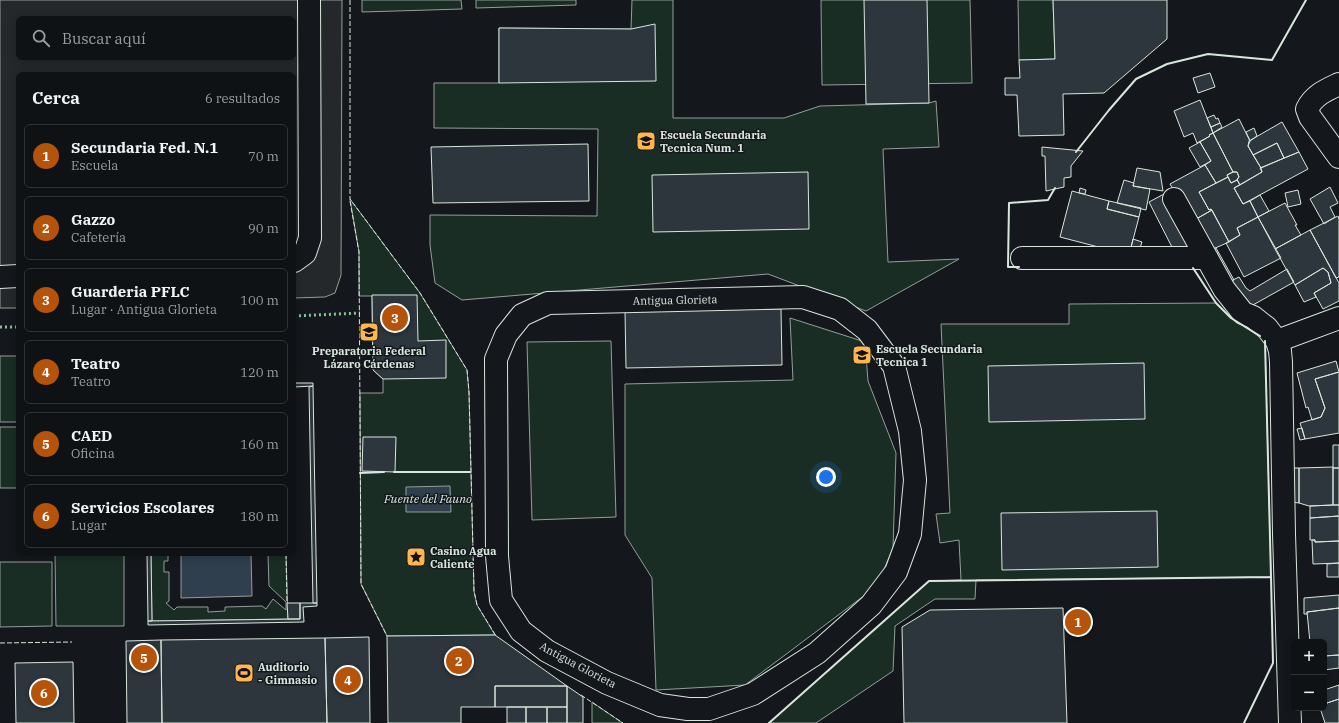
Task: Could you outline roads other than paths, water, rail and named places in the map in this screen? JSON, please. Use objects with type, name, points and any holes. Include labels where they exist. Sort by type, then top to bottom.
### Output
[{"type":"street","points":[[296,260],[305,253],[310,238],[309,0]]},
{"type":"street","points":[[1339,84],[1320,93],[1307,108],[1310,117],[1339,157]]},
{"type":"street","points":[[1174,198],[1224,289],[1243,313],[1253,317],[1267,328],[1277,342],[1280,351],[1290,723]]},
{"type":"street","points":[[1022,258],[1207,258]]},
{"type":"street","points":[[0,277],[16,276]]},
{"type":"street","name":"Antigua Glorieta","points":[[803,297],[840,309],[867,330],[894,366],[910,430],[915,480],[910,534],[896,572],[871,605],[817,653],[753,694],[710,716],[688,709],[660,705],[607,683],[547,651],[521,631],[501,600],[497,556],[496,359],[506,335],[522,315],[548,303],[803,297]]},
{"type":"street","points":[[1277,342],[1339,318]]},
{"type":"water","name":"Fuente del Fauno","points":[[450,486],[451,512],[406,512],[406,487]]},
{"type":"water","points":[[181,556],[251,556],[252,596],[181,598]]},
{"type":"place","name":"Escuela Secundaria Tecnica Num. 1","points":[[646,141]]},
{"type":"place","name":"Guarderia PFLC","points":[[395,318]]},
{"type":"place","name":"Preparatoria Federal Lázaro Cárdenas","points":[[369,332]]},
{"type":"place","name":"Escuela Secundaria Tecnica 1","points":[[862,355]]},
{"type":"place","name":"Casino Agua Caliente","points":[[416,557]]},
{"type":"place","name":"Secundaria Fed. N.1","points":[[1078,622]]},
{"type":"place","name":"CAED","points":[[144,658]]},
{"type":"place","name":"Gazzo","points":[[459,661]]},
{"type":"place","name":"Auditorio - Gimnasio","points":[[244,673]]},
{"type":"place","name":"Teatro","points":[[348,680]]},
{"type":"place","name":"Servicios Escolares","points":[[44,693]]}]
